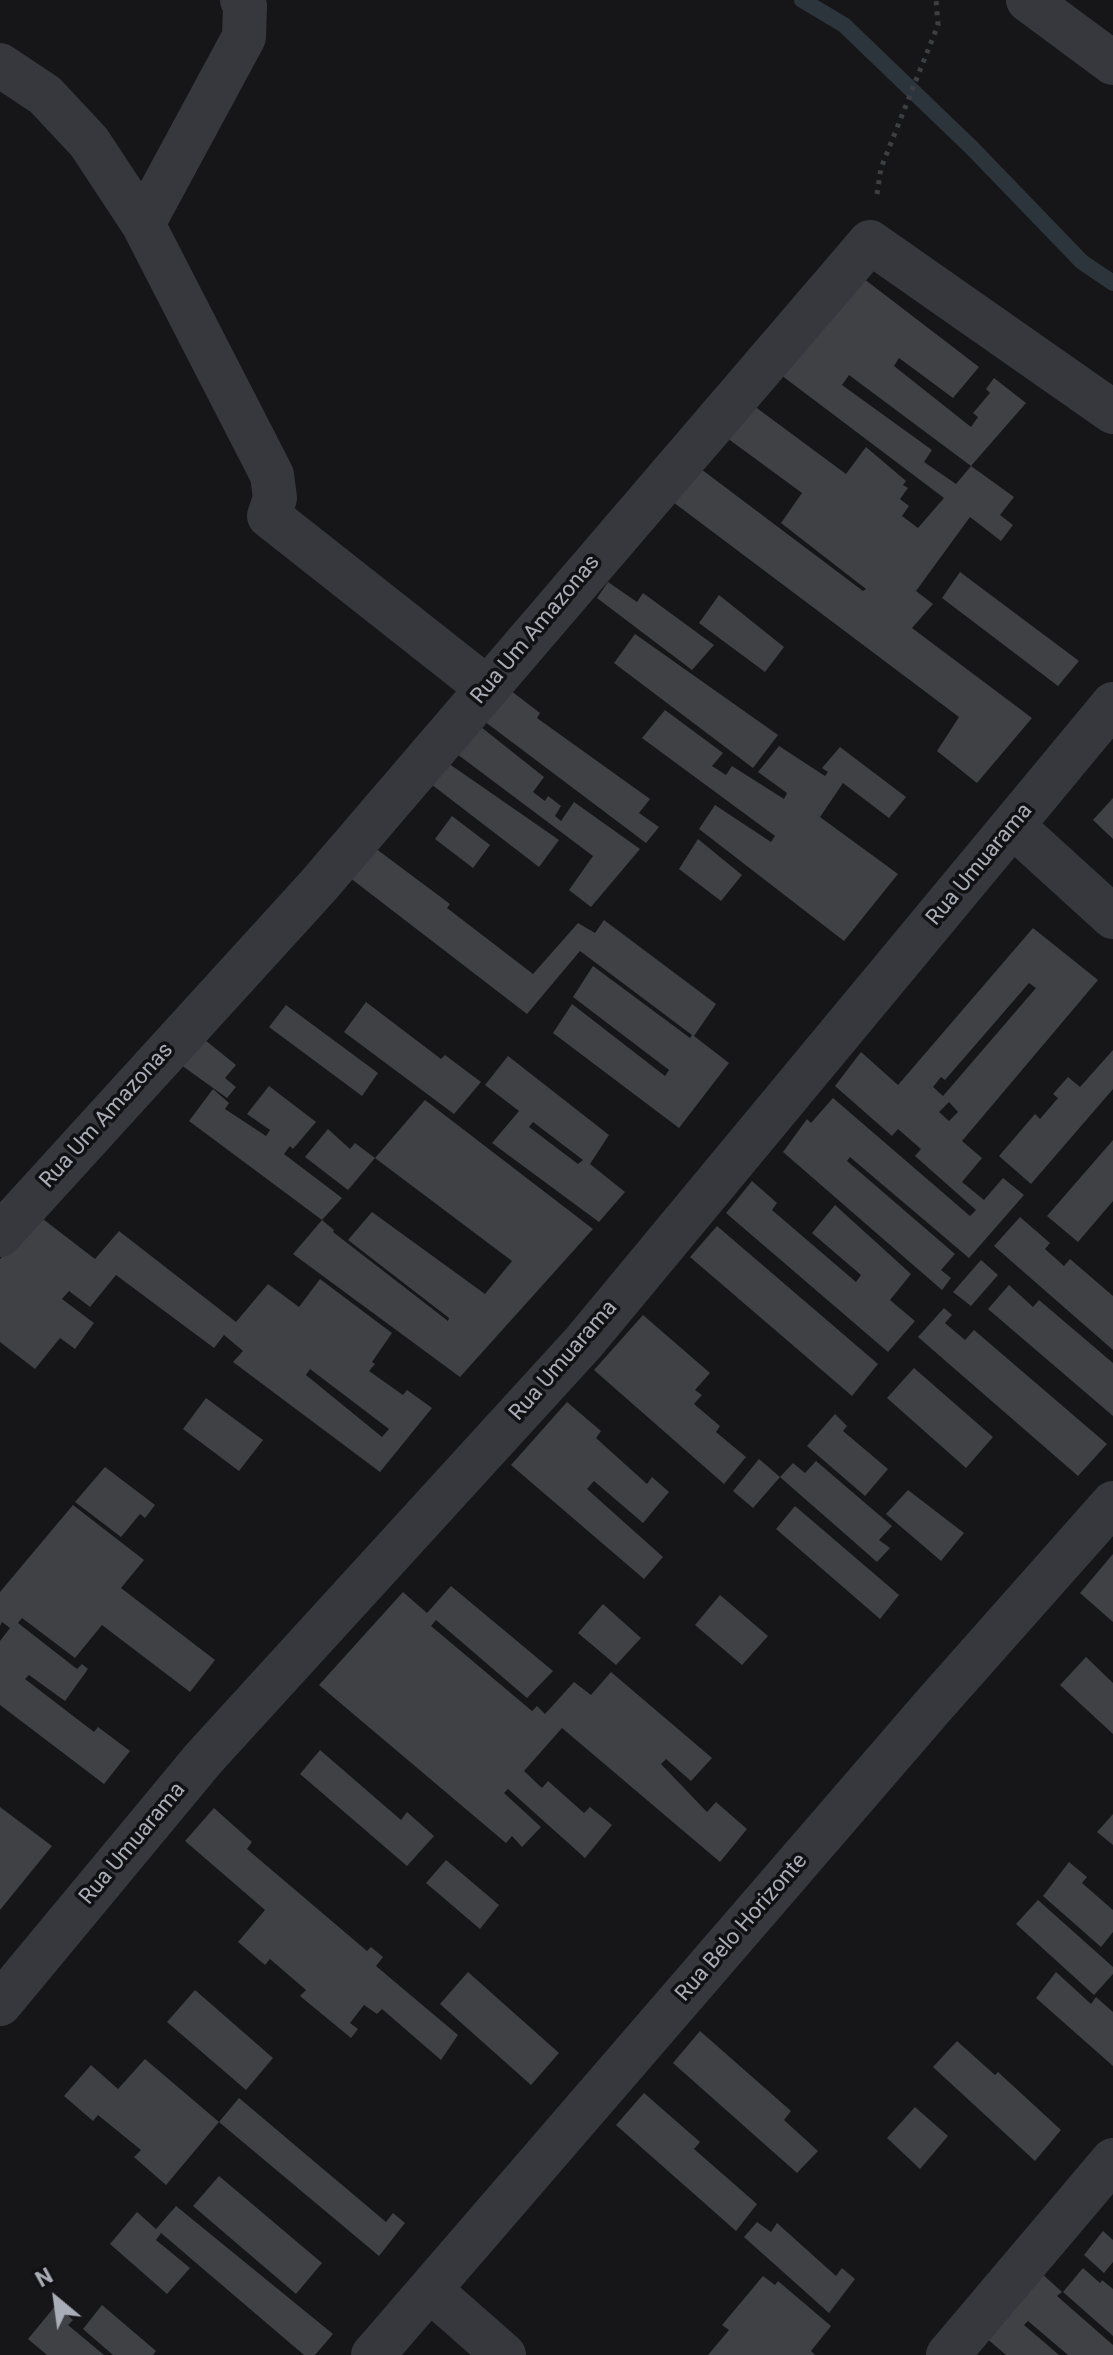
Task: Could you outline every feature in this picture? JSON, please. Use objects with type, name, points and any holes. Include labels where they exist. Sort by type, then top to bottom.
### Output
[{"type":"street","points":[[143,224],[244,37],[245,6],[242,0]]},
{"type":"street","points":[[1028,0],[1113,63]]},
{"type":"street","points":[[0,65],[45,95],[89,142],[143,224],[272,475],[275,498],[269,516],[487,688]]},
{"type":"street","name":"Rua Um Amazonas","points":[[0,1235],[318,886],[870,242],[1113,412]]},
{"type":"street","name":"Rua Umuarama","points":[[0,2004],[204,1758],[584,1342],[1113,704]]},
{"type":"street","points":[[1013,826],[1113,917]]},
{"type":"street","name":"Rua Belo Horizonte","points":[[373,2355],[934,1705],[1113,1503]]},
{"type":"street","points":[[948,2355],[1113,2160]]},
{"type":"street","points":[[430,2290],[504,2355]]},
{"type":"path","points":[[881,168],[938,25],[936,0]]},
{"type":"building","points":[[859,275],[979,367],[953,398],[899,358],[894,366],[971,427],[978,417],[973,413],[990,393],[986,389],[994,378],[1026,403],[971,466],[1014,497],[1000,515],[1013,525],[1001,541],[970,517],[916,591],[933,604],[912,628],[1032,718],[977,783],[937,751],[959,717],[669,499],[697,466],[863,591],[866,589],[781,523],[802,493],[723,435],[750,403],[846,474],[866,447],[906,481],[903,485],[908,488],[900,499],[909,506],[902,516],[918,528],[944,498],[777,372]],"holes":[[[849,375],[971,466],[956,484],[924,462],[932,450],[842,385]]]},
{"type":"building","points":[[960,572],[1079,661],[1058,686],[942,598]]},
{"type":"building","points":[[608,582],[637,602],[643,593],[714,645],[692,670],[597,598]]},
{"type":"building","points":[[719,595],[784,647],[765,672],[699,623]]},
{"type":"building","points":[[635,634],[778,735],[753,768],[614,663]]},
{"type":"building","points":[[506,687],[540,713],[537,718],[650,799],[639,813],[659,827],[646,843],[480,718]]},
{"type":"building","points":[[665,710],[723,753],[712,766],[726,775],[732,766],[784,799],[787,793],[758,772],[779,746],[825,776],[828,772],[822,768],[840,747],[906,797],[889,818],[843,783],[820,817],[898,874],[844,941],[699,829],[715,805],[771,842],[775,836],[642,738]]},
{"type":"building","points":[[476,723],[544,777],[533,792],[545,801],[548,796],[561,806],[555,816],[561,821],[574,802],[640,849],[591,907],[569,890],[593,856],[453,751]]},
{"type":"building","points":[[445,761],[559,840],[539,867],[427,781]]},
{"type":"building","points":[[1113,798],[1113,839],[1093,820]]},
{"type":"building","points":[[452,816],[490,845],[473,868],[435,839]]},
{"type":"building","points":[[698,839],[742,875],[721,901],[679,869]]},
{"type":"building","points":[[371,845],[450,904],[447,908],[533,974],[578,923],[595,933],[604,920],[716,1004],[694,1036],[729,1063],[679,1128],[553,1033],[572,1004],[665,1076],[669,1070],[573,997],[593,966],[690,1038],[692,1035],[580,951],[527,1014],[345,874]]},
{"type":"building","points":[[1033,928],[1098,980],[962,1141],[982,1158],[962,1182],[984,1200],[1003,1178],[1024,1195],[969,1258],[850,1157],[847,1161],[955,1254],[941,1270],[951,1278],[942,1290],[783,1152],[807,1119],[811,1123],[833,1098],[970,1216],[976,1210],[915,1156],[921,1149],[898,1129],[892,1136],[835,1086],[861,1052],[898,1085]],"holes":[[[1029,983],[1036,988],[943,1096],[933,1087],[941,1077],[945,1080]],[[949,1102],[958,1112],[949,1121],[939,1112]]]},
{"type":"building","points":[[366,1002],[441,1059],[445,1055],[481,1082],[454,1114],[344,1032]]},
{"type":"building","points":[[286,1005],[378,1073],[362,1096],[269,1027]]},
{"type":"building","points":[[200,1036],[236,1065],[225,1078],[236,1087],[227,1098],[177,1062]]},
{"type":"building","points":[[1113,1050],[1113,1089],[1031,1184],[999,1156],[1035,1114],[1040,1119],[1058,1098],[1053,1094],[1068,1077],[1080,1087]]},
{"type":"building","points":[[508,1056],[609,1135],[590,1164],[625,1192],[599,1222],[492,1143],[519,1111],[485,1085]],"holes":[[[533,1122],[583,1160],[578,1164],[529,1127]]]},
{"type":"building","points":[[269,1086],[316,1122],[293,1149],[290,1146],[284,1154],[342,1198],[322,1220],[189,1121],[213,1089],[229,1103],[225,1109],[266,1136],[270,1130],[247,1114]]},
{"type":"building","points":[[425,1100],[593,1229],[460,1377],[293,1254],[322,1220],[333,1232],[448,1321],[449,1318],[348,1240],[372,1212],[485,1294],[512,1261],[375,1158]]},
{"type":"building","points":[[328,1129],[350,1149],[355,1143],[375,1158],[348,1190],[305,1157]]},
{"type":"building","points":[[1113,1140],[1113,1201],[1078,1242],[1047,1216]]},
{"type":"building","points":[[752,1181],[777,1203],[772,1210],[856,1282],[861,1275],[812,1233],[835,1205],[911,1274],[890,1300],[915,1321],[888,1352],[726,1213]]},
{"type":"building","points":[[39,1216],[95,1259],[119,1231],[236,1322],[268,1284],[299,1307],[320,1279],[392,1333],[369,1371],[403,1395],[407,1390],[432,1408],[380,1472],[233,1362],[243,1351],[224,1335],[214,1348],[116,1275],[90,1307],[69,1291],[62,1299],[94,1323],[75,1349],[60,1338],[35,1369],[0,1342],[0,1259]],"holes":[[[310,1369],[389,1429],[382,1437],[306,1375]]]},
{"type":"building","points":[[1020,1217],[1050,1243],[1045,1249],[1064,1266],[1070,1259],[1113,1296],[1113,1350],[994,1246]]},
{"type":"building","points":[[717,1226],[878,1364],[852,1396],[690,1257]]},
{"type":"building","points":[[981,1260],[998,1275],[971,1306],[953,1292]]},
{"type":"building","points":[[1009,1285],[1033,1307],[1039,1300],[1113,1363],[1113,1416],[988,1309]]},
{"type":"building","points":[[944,1308],[952,1315],[945,1323],[965,1340],[974,1330],[1107,1444],[1078,1476],[918,1337]]},
{"type":"building","points":[[643,1315],[710,1373],[695,1390],[702,1395],[694,1404],[720,1426],[716,1432],[746,1457],[724,1484],[594,1370]]},
{"type":"building","points":[[914,1368],[993,1437],[966,1468],[887,1398]]},
{"type":"building","points":[[206,1398],[263,1440],[239,1471],[183,1429]]},
{"type":"building","points":[[567,1402],[601,1431],[596,1438],[647,1484],[652,1477],[669,1492],[643,1523],[594,1481],[587,1489],[663,1557],[644,1579],[511,1465]]},
{"type":"building","points":[[835,1414],[847,1426],[843,1431],[888,1469],[865,1496],[807,1446]]},
{"type":"building","points":[[759,1459],[780,1477],[753,1508],[733,1491]]},
{"type":"building","points":[[816,1461],[892,1526],[879,1540],[890,1548],[877,1562],[780,1477],[793,1463],[805,1473]]},
{"type":"building","points":[[105,1467],[155,1505],[145,1518],[140,1514],[121,1537],[75,1502]]},
{"type":"building","points":[[908,1490],[964,1533],[941,1561],[886,1514]]},
{"type":"building","points":[[73,1505],[144,1560],[121,1588],[215,1660],[190,1692],[102,1625],[75,1658],[22,1618],[18,1623],[77,1669],[82,1664],[88,1669],[65,1701],[29,1675],[25,1679],[94,1732],[98,1727],[130,1751],[104,1784],[0,1705],[0,1641],[10,1628],[2,1622],[0,1626],[0,1592]]},
{"type":"building","points":[[795,1506],[899,1595],[880,1619],[776,1529]]},
{"type":"building","points":[[1113,1554],[1113,1622],[1080,1593]]},
{"type":"building","points":[[451,1586],[553,1671],[527,1698],[436,1620],[431,1626],[532,1711],[537,1706],[545,1714],[574,1682],[591,1695],[611,1672],[712,1758],[691,1781],[666,1759],[661,1764],[707,1812],[716,1802],[747,1829],[720,1862],[562,1728],[524,1771],[542,1788],[548,1781],[584,1813],[590,1807],[612,1825],[585,1858],[508,1789],[504,1793],[541,1827],[522,1847],[512,1836],[506,1843],[319,1685],[403,1592],[427,1613]]},
{"type":"building","points":[[720,1595],[768,1636],[742,1665],[695,1625]]},
{"type":"building","points":[[603,1604],[641,1638],[616,1665],[578,1633]]},
{"type":"building","points":[[1086,1657],[1113,1683],[1113,1734],[1060,1685]]},
{"type":"building","points":[[320,1750],[401,1820],[407,1812],[434,1836],[407,1866],[300,1774]]},
{"type":"building","points":[[0,1807],[52,1846],[0,1910]]},
{"type":"building","points":[[214,1808],[252,1842],[247,1849],[367,1951],[371,1947],[383,1957],[376,1966],[458,2035],[441,2060],[382,2009],[377,2014],[364,2005],[350,2023],[358,2029],[351,2038],[300,1996],[306,1990],[270,1959],[265,1965],[238,1942],[265,1910],[185,1841]]},
{"type":"building","points":[[1113,1814],[1113,1845],[1097,1832]]},
{"type":"building","points":[[446,1860],[499,1905],[480,1929],[426,1883]]},
{"type":"building","points":[[1069,1862],[1087,1877],[1082,1883],[1113,1910],[1113,1932],[1101,1947],[1043,1896]]},
{"type":"building","points":[[1038,1900],[1113,1967],[1113,1974],[1094,1995],[1016,1924]]},
{"type":"building","points":[[468,1972],[559,2053],[531,2085],[440,2004]]},
{"type":"building","points":[[1056,1972],[1091,2004],[1096,1997],[1113,2012],[1113,2066],[1036,1998]]},
{"type":"building","points":[[195,1990],[273,2058],[246,2090],[167,2022]]},
{"type":"building","points":[[700,2031],[791,2111],[784,2120],[818,2151],[797,2173],[673,2063]]},
{"type":"building","points":[[957,2041],[995,2075],[998,2072],[1061,2130],[1035,2161],[933,2067]]},
{"type":"building","points":[[145,2059],[219,2122],[166,2185],[134,2157],[141,2150],[98,2115],[93,2121],[64,2096],[91,2065],[118,2089]]},
{"type":"building","points":[[644,2093],[700,2142],[694,2149],[757,2204],[736,2231],[616,2125]]},
{"type":"building","points":[[239,2098],[386,2222],[393,2213],[405,2223],[379,2256],[219,2122]]},
{"type":"building","points":[[915,2107],[948,2136],[920,2169],[887,2138]]},
{"type":"building","points":[[219,2176],[322,2263],[296,2294],[193,2206]]},
{"type":"building","points":[[176,2206],[333,2334],[315,2355],[304,2355],[161,2233],[156,2240],[190,2268],[167,2294],[110,2244],[137,2212],[156,2229]]},
{"type":"building","points":[[757,2222],[771,2232],[777,2223],[836,2276],[842,2268],[855,2279],[829,2313],[744,2237]]},
{"type":"building","points":[[1103,2231],[1113,2240],[1113,2262],[1104,2273],[1084,2255]]},
{"type":"building","points":[[1083,2268],[1100,2283],[1102,2280],[1113,2289],[1113,2336],[1063,2292]]},
{"type":"building","points":[[1040,2272],[1062,2292],[1057,2296],[1113,2345],[1113,2355],[1068,2355],[1028,2321],[1024,2325],[1059,2355],[1006,2355],[985,2337]]},
{"type":"building","points":[[763,2276],[775,2285],[778,2281],[831,2326],[811,2351],[815,2355],[708,2355],[729,2330],[722,2325]]},
{"type":"building","points":[[56,2305],[73,2320],[68,2325],[104,2355],[47,2355],[28,2339]]},
{"type":"building","points":[[102,2305],[156,2351],[153,2355],[113,2355],[83,2329]]},
{"type":"waterway","points":[[802,0],[844,25],[972,148],[1082,262],[1113,283]]}]
